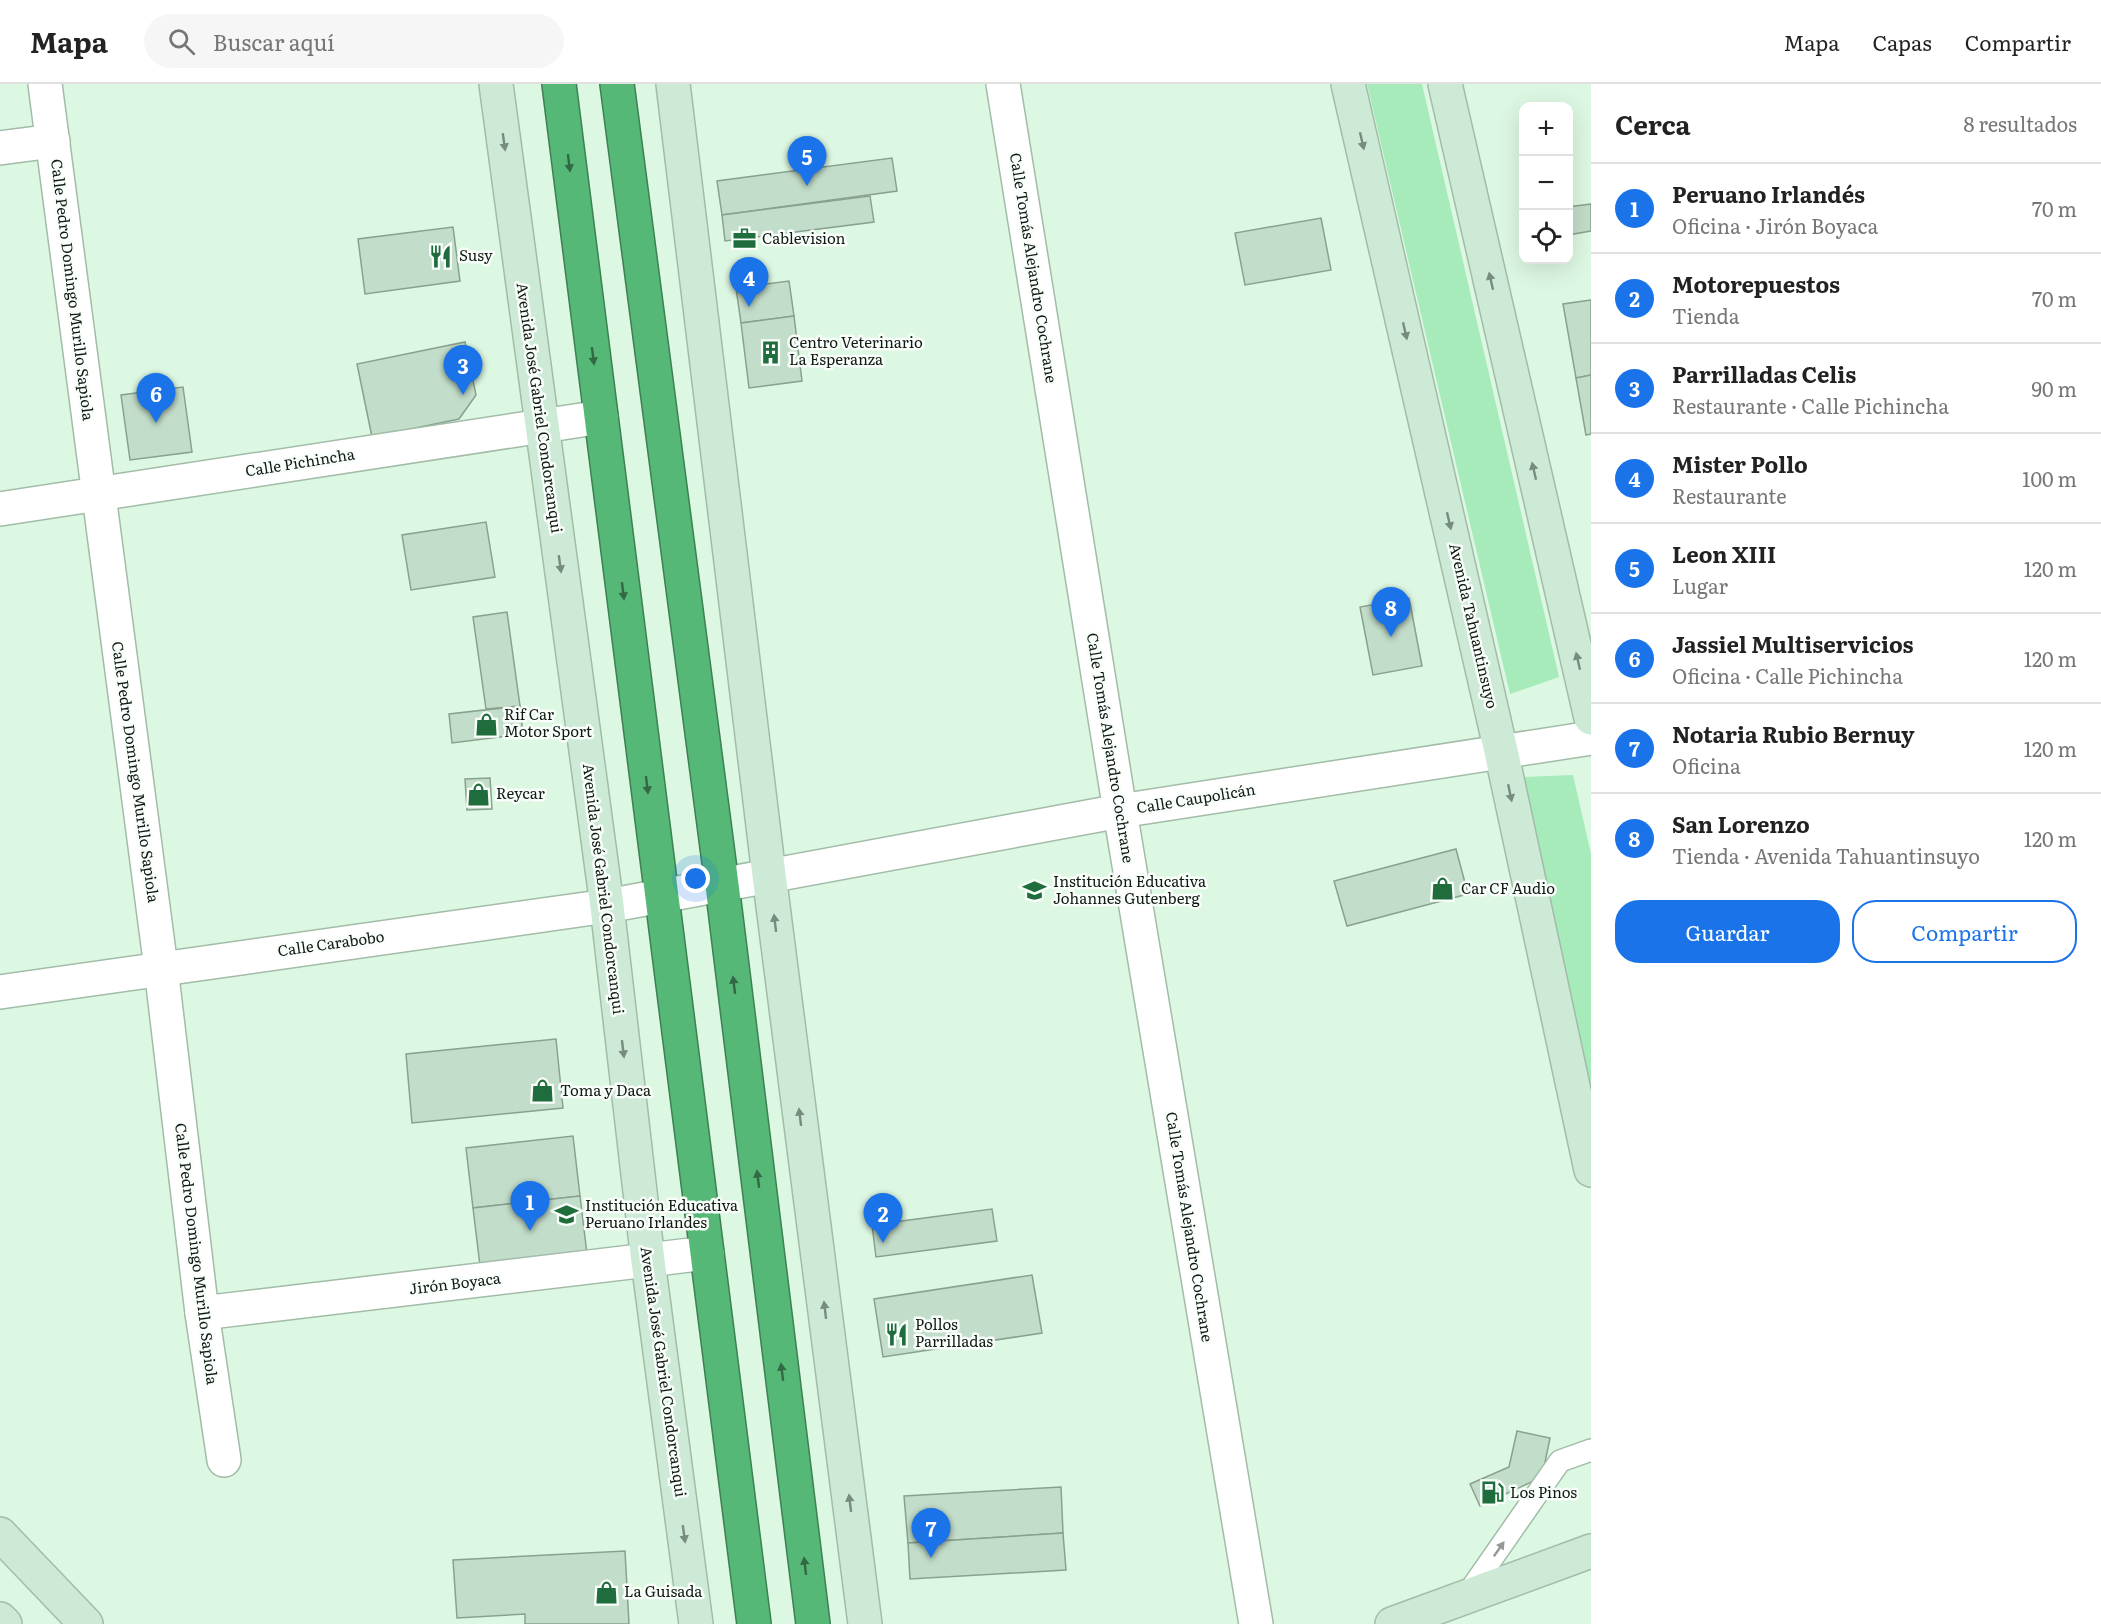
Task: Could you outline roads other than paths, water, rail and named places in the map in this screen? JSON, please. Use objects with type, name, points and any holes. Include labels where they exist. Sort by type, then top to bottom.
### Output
[{"type":"highway","points":[[559,84],[754,1624]]},
{"type":"highway","points":[[617,84],[722,885],[813,1624]]},
{"type":"street","name":"Calle Pedro Domingo Murillo Sapiola","points":[[45,84],[161,968],[202,1313],[224,1460]]},
{"type":"street","name":"Avenida José Gabriel Condorcanqui","points":[[496,84],[607,906],[648,1261],[696,1624]]},
{"type":"street","points":[[673,84],[769,875],[865,1624]]},
{"type":"street","name":"Calle Tomás Alejandro Cochrane","points":[[1003,84],[1120,811],[1256,1624]]},
{"type":"street","name":"Avenida Tahuantinsuyo","points":[[1348,84],[1501,751],[1591,1170]]},
{"type":"street","points":[[1445,84],[1591,718]]},
{"type":"street","points":[[0,148],[53,141]]},
{"type":"street","name":"Calle Pichincha","points":[[0,509],[601,417]]},
{"type":"street","name":"Calle Caupolicán","points":[[662,896],[1120,811],[1591,738]]},
{"type":"street","name":"Calle Carabobo","points":[[0,992],[607,906],[662,896]]},
{"type":"street","name":"Jirón Boyaca","points":[[202,1313],[708,1253]]},
{"type":"street","points":[[0,1534],[86,1624]]},
{"type":"street","points":[[1392,1624],[1591,1551]]},
{"type":"street","points":[[0,1619],[5,1624]]},
{"type":"lane","points":[[1466,1597],[1560,1461],[1591,1450]]},
{"type":"place","name":"Leon XIII","points":[[807,186]]},
{"type":"place","name":"Cablevision","points":[[744,239]]},
{"type":"place","name":"Susy","points":[[441,256]]},
{"type":"place","name":"Mister Pollo","points":[[749,307]]},
{"type":"place","name":"Centro Veterinario La Esperanza","points":[[771,352]]},
{"type":"place","name":"Parrilladas Celis","points":[[463,395]]},
{"type":"place","name":"Jassiel Multiservicios","points":[[156,423]]},
{"type":"place","name":"San Lorenzo","points":[[1391,637]]},
{"type":"place","name":"Rif Car Motor Sport","points":[[486,724]]},
{"type":"place","name":"Reycar","points":[[478,794]]},
{"type":"place","name":"Car CF Audio","points":[[1443,889]]},
{"type":"place","name":"Institución Educativa Johannes Gutenberg","points":[[1035,891]]},
{"type":"place","name":"Toma y Daca","points":[[542,1091]]},
{"type":"place","name":"Institución Educativa Peruano Irlandes","points":[[567,1215]]},
{"type":"place","name":"Peruano Irlandés","points":[[530,1231]]},
{"type":"place","name":"Motorepuestos","points":[[883,1243]]},
{"type":"place","name":"Pollos Parrilladas","points":[[897,1334]]},
{"type":"place","name":"Los Pinos","points":[[1492,1493]]},
{"type":"place","name":"Notaria Rubio Bernuy","points":[[931,1558]]},
{"type":"place","name":"La Guisada","points":[[606,1592]]}]
